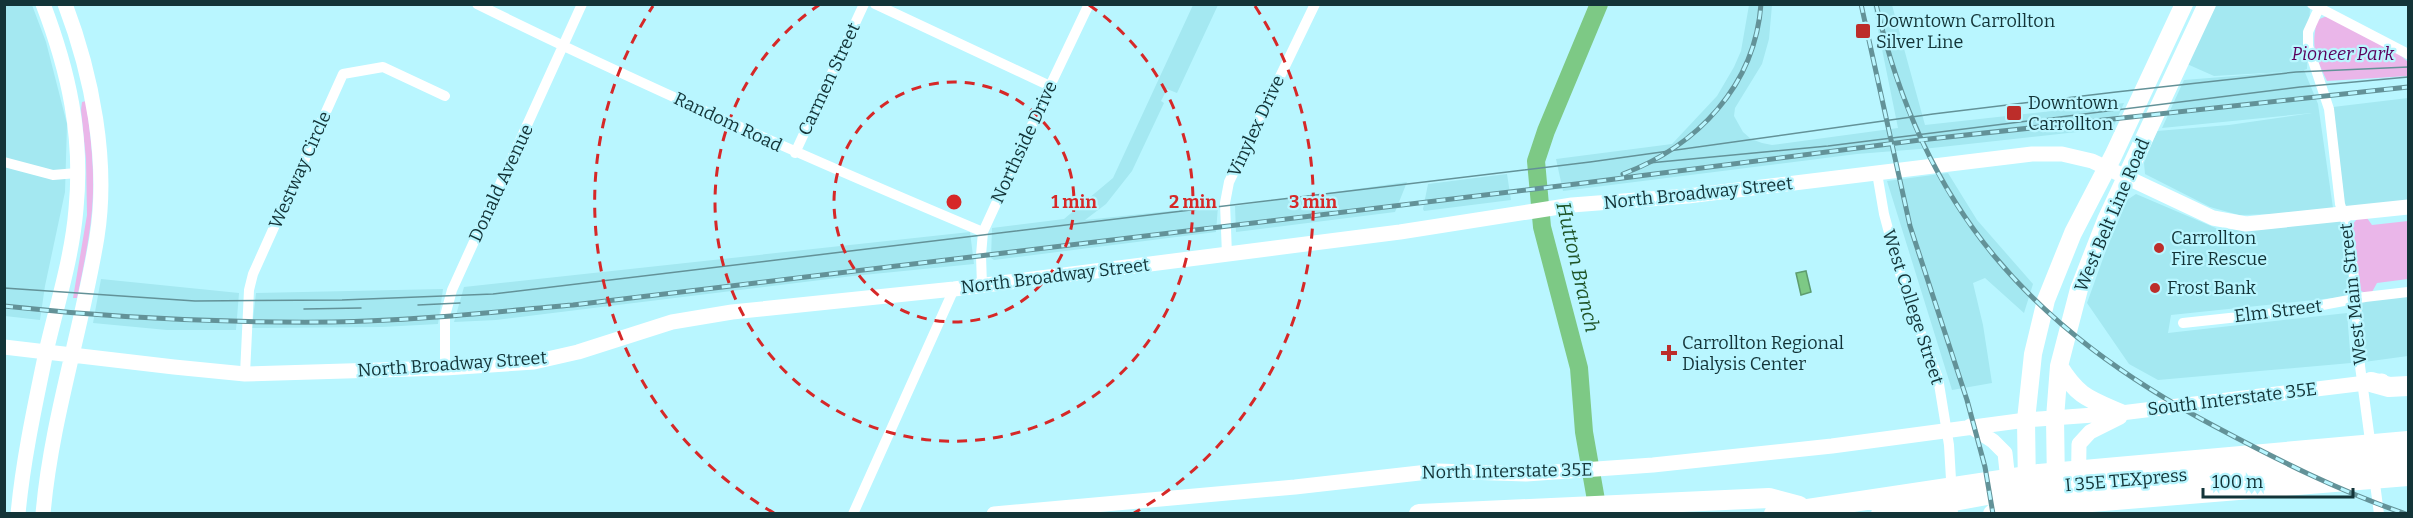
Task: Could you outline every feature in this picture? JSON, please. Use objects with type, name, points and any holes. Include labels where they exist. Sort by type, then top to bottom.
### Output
[{"type":"highway","points":[[2371,382],[2389,387],[2409,386]]},
{"type":"highway","points":[[1774,513],[2039,474],[2409,441]]},
{"type":"highway","name":"I 35E TEXpress","points":[[1881,513],[1987,495],[2105,482],[2409,456]]},
{"type":"highway","points":[[1993,513],[2042,511],[2409,476]]},
{"type":"highway","points":[[1419,513],[1769,498],[1806,508]]},
{"type":"main road","points":[[18,513],[19,496],[46,352],[72,244],[76,208],[76,128],[70,88],[43,4]]},
{"type":"main road","points":[[43,513],[71,355],[97,236],[100,169],[90,83],[65,4]]},
{"type":"main road","name":"West Belt Line Road","points":[[2042,511],[2025,420],[2036,338],[2046,300],[2063,255],[2184,4]]},
{"type":"main road","name":"West Belt Line Road","points":[[2042,511],[2055,418],[2059,366],[2087,263],[2207,4]]},
{"type":"main road","points":[[70,88],[90,83]]},
{"type":"main road","name":"North Broadway Street","points":[[4,347],[245,374],[445,368],[534,362],[578,352],[672,322],[711,315],[982,286],[1400,232],[1505,214],[1688,196],[2032,153],[2078,157],[2213,218],[2230,223],[2287,221],[2409,207]]},
{"type":"main road","points":[[2059,366],[2082,396],[2126,412]]},
{"type":"main road","name":"South Interstate 35E","points":[[2055,418],[2126,412],[2409,378]]},
{"type":"main road","points":[[2078,513],[2079,444],[2090,432],[2126,412]]},
{"type":"main road","name":"North Interstate 35E","points":[[994,513],[1295,487],[1437,471],[1544,474],[1625,467],[1790,451],[1970,426],[2055,418]]},
{"type":"main road","points":[[1970,426],[1993,441],[2005,453],[2008,462],[2010,513]]},
{"type":"street","name":"Random Road","points":[[477,4],[563,47],[795,153],[983,232]]},
{"type":"street","name":"Donald Avenue","points":[[445,368],[446,316],[452,290],[582,4]]},
{"type":"street","name":"Carmen Street","points":[[795,153],[864,4]]},
{"type":"street","points":[[875,4],[1050,86]]},
{"type":"street","name":"Northside Drive","points":[[982,286],[983,232],[1089,4]]},
{"type":"street","name":"Vinylex Drive","points":[[1227,255],[1225,203],[1230,182],[1315,4]]},
{"type":"street","points":[[2316,6],[2409,54]]},
{"type":"street","name":"West Main Street","points":[[2316,6],[2308,32],[2308,46],[2329,109],[2340,204],[2345,214],[2355,286],[2361,373],[2379,513]]},
{"type":"street","name":"Westway Circle","points":[[245,374],[249,290],[253,274],[343,74],[383,67],[445,96]]},
{"type":"street","points":[[4,162],[53,175],[77,173]]},
{"type":"street","name":"West College Street","points":[[1877,173],[1884,214],[1905,292],[1938,378],[1949,445],[1953,513]]},
{"type":"street","points":[[853,513],[954,289]]},
{"type":"street","name":"Elm Street","points":[[2183,323],[2285,312],[2409,292]]},
{"type":"shaded area","points":[[2303,4],[2310,8],[2307,69],[2304,70],[2318,104],[2333,208],[2277,214],[2239,215],[2210,207],[2145,174],[2144,163],[2157,131],[2229,125],[2312,113],[2162,128],[2184,80],[2299,71],[2214,76],[2187,64],[2216,5]]},
{"type":"shaded area","points":[[5,5],[32,5],[46,42],[67,124],[65,192],[40,320],[5,316]]},
{"type":"shaded area","points":[[1193,5],[1218,5],[1177,93],[1167,89],[1161,101],[1164,103],[1132,171],[1106,204],[1085,220],[1218,206],[1216,232],[994,260],[991,258],[992,228],[1064,219],[1113,178]]},
{"type":"shaded area","points":[[1749,5],[1772,5],[1769,39],[1762,64],[1735,108],[1734,116],[1743,132],[1751,139],[1762,143],[1772,145],[1898,128],[1873,5],[1892,5],[1925,125],[2124,103],[2113,128],[1857,154],[1563,191],[1556,159],[1672,144],[1717,96],[1734,67],[1741,51]]},
{"type":"shaded area","points":[[2408,98],[2408,201],[2345,208],[2333,107]]},
{"type":"shaded area","points":[[1948,173],[1977,220],[2033,284],[2024,313],[1985,278],[1973,283],[1983,325],[1992,383],[1952,390],[1887,181]]},
{"type":"shaded area","points":[[1507,174],[1511,200],[1424,211],[1423,209],[1428,184]]},
{"type":"shaded area","points":[[1407,182],[1395,212],[1236,232],[1235,206]]},
{"type":"shaded area","points":[[2136,194],[2218,229],[2257,230],[2343,220],[2352,296],[2171,315],[2168,333],[2347,313],[2351,363],[2158,380],[2129,364],[2087,303],[2127,200]]},
{"type":"shaded area","points":[[970,232],[974,264],[853,276],[496,320],[454,322],[464,287]]},
{"type":"shaded area","points":[[1806,271],[1811,292],[1801,295],[1796,273]]},
{"type":"shaded area","points":[[101,279],[239,293],[236,330],[167,330],[93,323]]},
{"type":"shaded area","points":[[443,289],[438,324],[252,328],[256,293]]},
{"type":"shaded area","points":[[2408,295],[2408,356],[2364,362],[2360,302]]},
{"type":"green space","name":"Pioneer Park","points":[[2327,16],[2400,55],[2408,62],[2408,76],[2327,81],[2317,58],[2314,38],[2317,20]]},
{"type":"green space","points":[[86,101],[92,158],[92,206],[77,298],[73,298],[87,215],[86,159],[81,110],[82,102]]},
{"type":"green space","points":[[2367,218],[2372,225],[2408,221],[2408,279],[2377,283],[2372,292],[2360,290],[2352,225],[2357,219]]},
{"type":"waterway","name":"Hutton Branch","points":[[1592,514],[1596,500],[1584,432],[1579,368],[1542,227],[1536,161],[1546,131],[1599,4]]},
{"type":"tram line","points":[[4,288],[195,301],[342,300],[493,294],[1590,162],[1933,114],[2116,92],[2296,72],[2408,67]]},
{"type":"tram line","points":[[1649,163],[1828,146],[2300,87],[2408,77]]},
{"type":"tram line","points":[[418,305],[460,303]]},
{"type":"tram line","points":[[304,309],[361,308]]},
{"type":"railway","points":[[1623,174],[1675,147],[1698,130],[1718,109],[1734,86],[1747,61],[1756,34],[1761,4]]},
{"type":"railway","points":[[1861,4],[1910,226],[1967,400],[1985,467],[1993,514]]},
{"type":"railway","points":[[1876,4],[1897,78],[1923,144],[1956,203],[1995,256],[2040,305],[2092,349],[2150,389],[2216,427],[2309,474],[2406,514]]},
{"type":"railway","points":[[4,306],[127,317],[209,321],[332,322],[453,316],[573,305],[1576,184],[1920,140],[2408,87]]},
{"type":"place","name":"Downtown Carrollton Silver Line","points":[[1863,31]]},
{"type":"place","name":"Downtown Carrollton","points":[[2014,113]]},
{"type":"place","name":"Carrollton Fire Rescue","points":[[2159,248]]},
{"type":"place","name":"Frost Bank","points":[[2155,288]]},
{"type":"place","name":"Carrollton Regional Dialysis Center","points":[[1669,353]]}]
